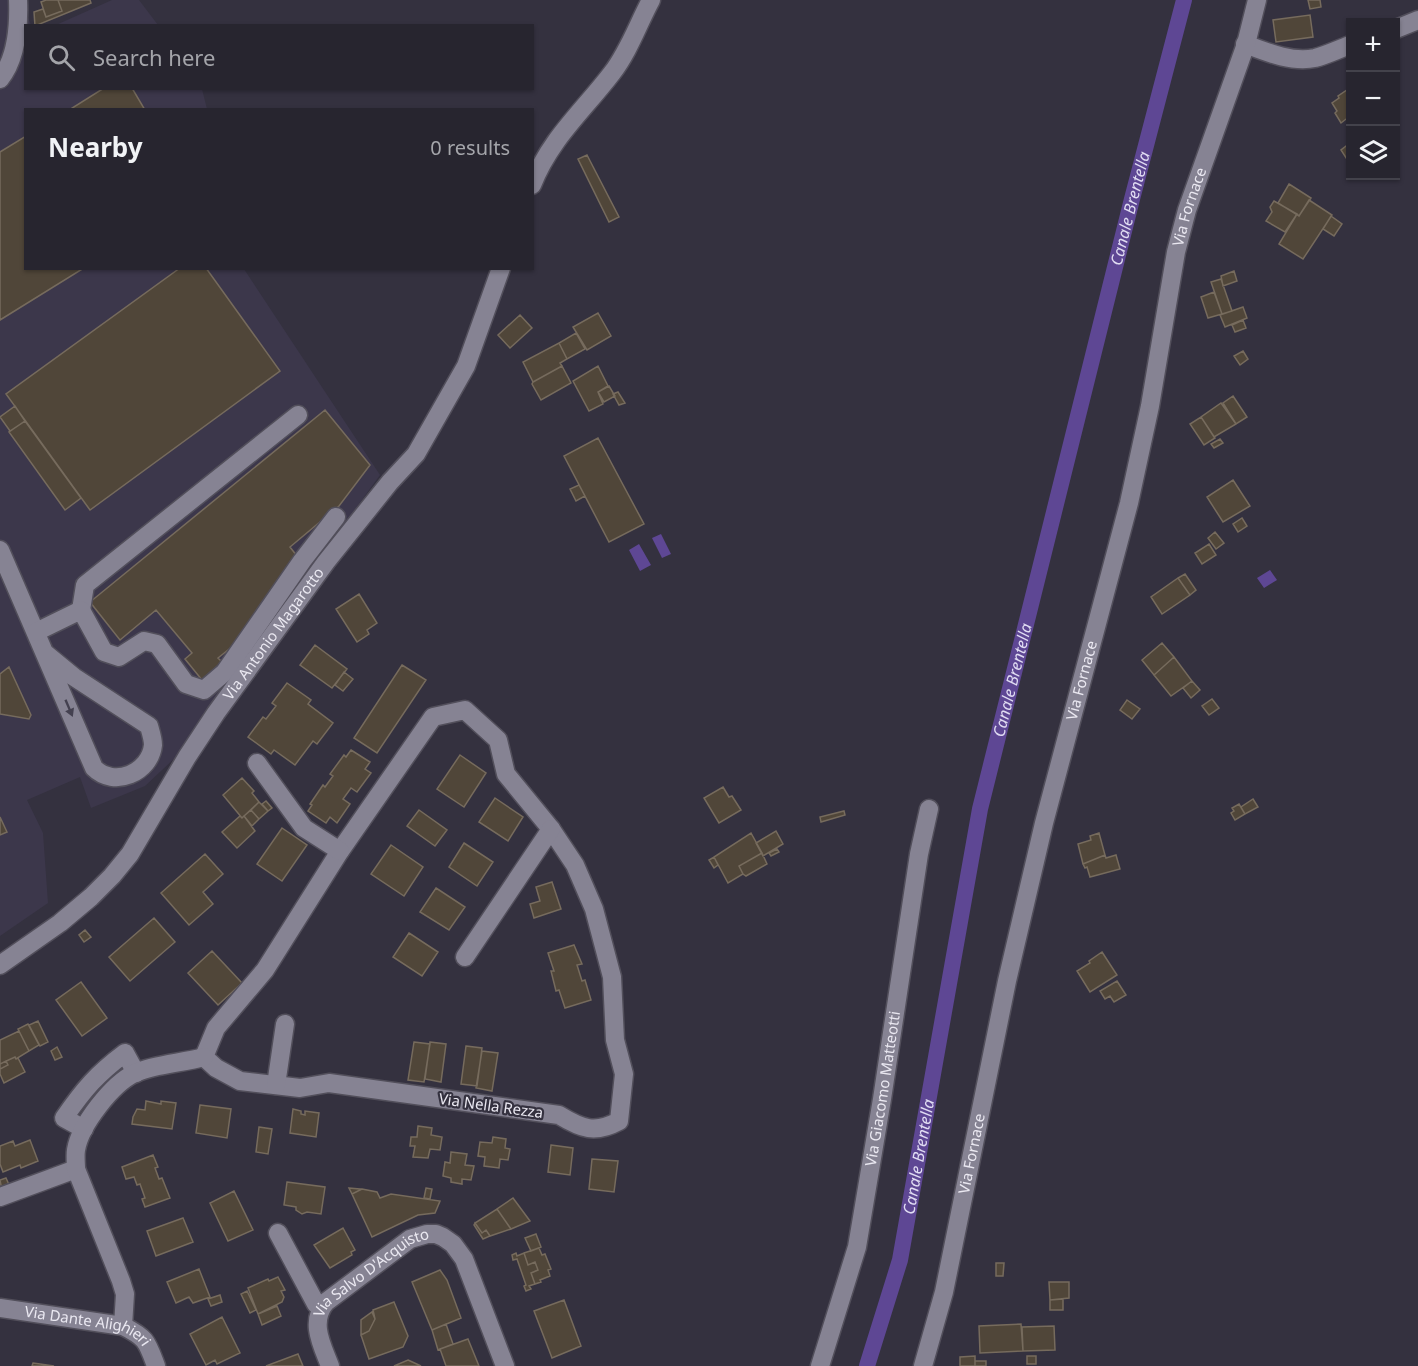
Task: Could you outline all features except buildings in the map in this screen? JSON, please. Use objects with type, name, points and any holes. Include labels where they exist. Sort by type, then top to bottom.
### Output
[{"type":"street","points":[[0,79],[14,48],[19,17],[18,0]]},
{"type":"street","points":[[534,179],[556,138],[613,72],[651,0]]},
{"type":"street","name":"Via Fornace","points":[[923,1366],[944,1292],[1006,981],[1041,834],[1129,503],[1150,406],[1176,252],[1187,210],[1245,44],[1257,0]]},
{"type":"street","points":[[1400,27],[1418,20]]},
{"type":"street","points":[[1245,44],[1280,56],[1298,58],[1313,58],[1346,46]]},
{"type":"street","name":"Via Antonio Magarotto","points":[[0,965],[60,923],[91,897],[130,854],[187,757],[216,713],[326,562],[390,482],[416,454],[466,366],[500,270]]},
{"type":"street","points":[[298,415],[85,585],[81,610],[104,652],[119,657],[144,641],[157,644],[186,684],[204,690],[225,672],[302,561],[336,517]]},
{"type":"street","points":[[0,550],[94,768],[102,775],[113,778],[137,772],[149,758],[153,747],[149,726],[74,677],[46,654]]},
{"type":"street","points":[[36,633],[81,610]]},
{"type":"street","name":"Via Nella Rezza","points":[[465,710],[498,740],[506,774],[551,829],[575,865],[594,909],[612,977],[615,1040],[624,1074],[619,1121],[604,1130],[578,1126],[559,1115],[329,1083],[300,1088],[240,1081],[216,1068],[204,1057],[216,1028],[265,970],[340,850],[433,717],[465,710]]},
{"type":"street","points":[[257,763],[304,828],[340,850]]},
{"type":"street","name":"Via Giacomo Matteotti","points":[[820,1366],[857,1247],[919,854],[929,808]]},
{"type":"street","points":[[465,957],[551,829]]},
{"type":"street","points":[[276,1085],[285,1024]]},
{"type":"street","points":[[123,1326],[125,1294],[76,1168],[75,1150],[84,1129],[111,1092],[126,1079],[136,1073],[204,1057]]},
{"type":"street","points":[[0,1197],[76,1168]]},
{"type":"street","points":[[278,1233],[316,1304],[321,1307]]},
{"type":"street","name":"Via Salvo D'Acquisto","points":[[330,1366],[318,1334],[317,1322],[321,1307],[410,1239],[427,1234],[436,1234],[453,1244],[465,1259],[505,1366]]},
{"type":"street","name":"Via Dante Alighieri","points":[[0,1308],[123,1326],[141,1334],[156,1366]]},
{"type":"shaded area","points":[[0,0],[21,0],[31,24],[24,24],[24,90],[202,90],[207,108],[24,108],[24,270],[245,270],[380,475],[177,756],[145,786],[91,808],[80,777],[27,800],[43,833],[48,903],[0,936]]},
{"type":"shaded area","points":[[112,0],[139,0],[157,24],[58,24]]},
{"type":"shaded area","points":[[661,534],[671,554],[662,558],[652,538]]},
{"type":"shaded area","points":[[639,544],[651,565],[640,571],[629,550]]},
{"type":"shaded area","points":[[1270,570],[1277,580],[1264,588],[1257,578]]},
{"type":"waterway","name":"Canale Brentella","points":[[867,1366],[900,1260],[980,809],[1184,0]]}]
